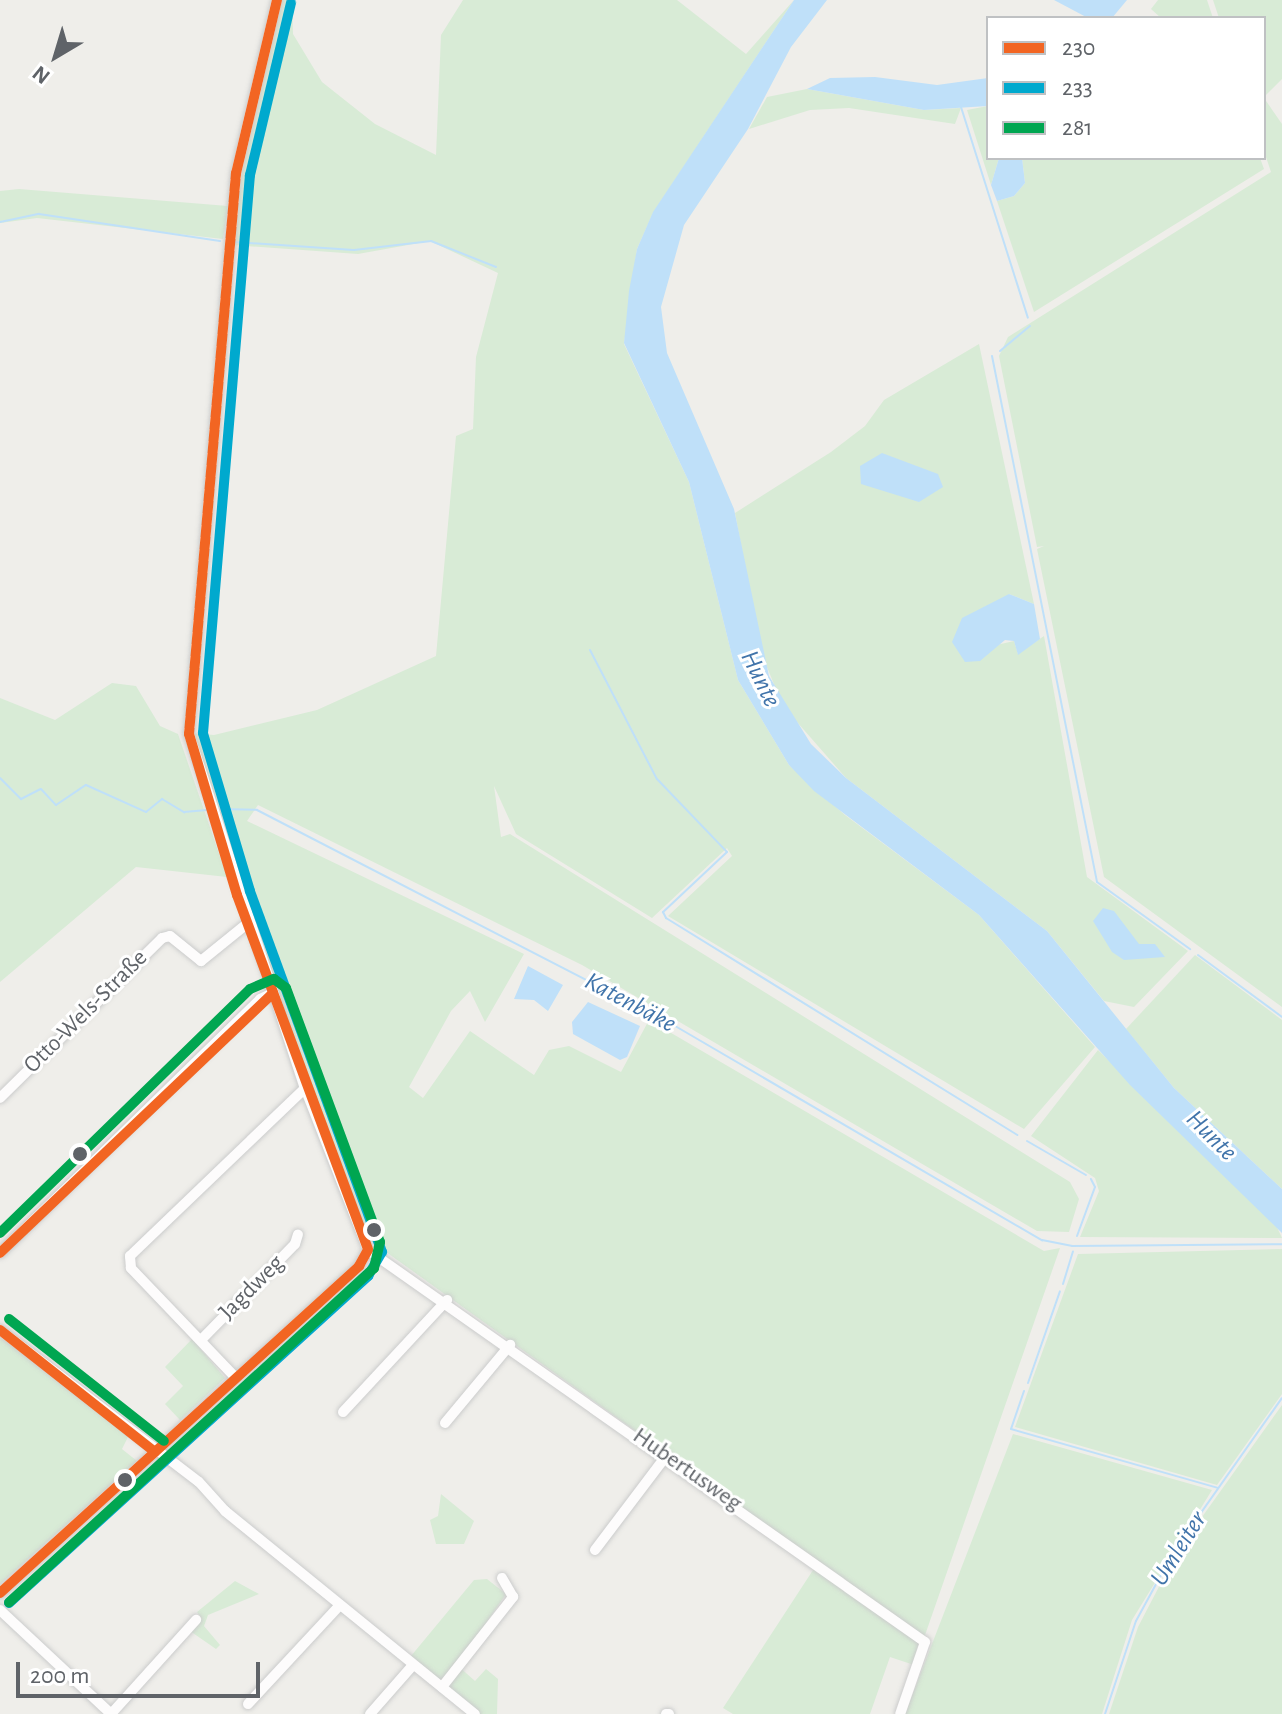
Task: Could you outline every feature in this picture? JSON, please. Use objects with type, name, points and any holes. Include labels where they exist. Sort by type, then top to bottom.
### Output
[{"type":"street","points":[[0,1593],[359,1266],[368,1250],[305,1088],[213,821],[189,723],[231,219],[249,107],[277,0]]},
{"type":"street","name":"Otto-Wels-Straße","points":[[0,1098],[162,938],[170,936],[201,961],[248,923]]},
{"type":"street","points":[[0,1253],[273,993]]},
{"type":"street","points":[[235,1377],[131,1268],[130,1256],[305,1088]]},
{"type":"street","name":"Jagdweg","points":[[201,1340],[295,1244],[298,1234]]},
{"type":"street","name":"Hubertusweg","points":[[368,1250],[447,1300],[925,1642],[900,1714]]},
{"type":"street","points":[[343,1412],[447,1300]]},
{"type":"street","points":[[0,1330],[155,1452],[475,1714]]},
{"type":"street","points":[[445,1423],[510,1345]]},
{"type":"street","points":[[595,1550],[666,1456]]},
{"type":"street","points":[[442,1687],[513,1597],[502,1578]]},
{"type":"street","points":[[248,1704],[340,1605]]},
{"type":"street","points":[[0,1610],[111,1714],[196,1620]]},
{"type":"street","points":[[370,1714],[413,1665]]},
{"type":"green space","points":[[281,0],[292,0],[293,34],[322,82],[375,124],[436,155],[441,35],[463,0],[677,0],[746,54],[794,0],[653,213],[637,249],[624,344],[689,482],[738,680],[789,765],[845,815],[979,915],[1095,1047],[1024,1129],[668,916],[732,856],[727,848],[652,918],[516,834],[494,786],[501,837],[510,834],[1070,1182],[1079,1199],[1069,1232],[1037,1231],[582,965],[258,805],[247,821],[524,954],[485,1022],[470,991],[451,1011],[409,1087],[423,1098],[470,1031],[534,1075],[549,1050],[569,1046],[621,1072],[649,1020],[1044,1251],[1060,1248],[924,1638],[368,1239],[310,1086],[192,733],[214,735],[317,710],[436,656],[456,436],[473,429],[476,357],[498,273],[430,241],[358,254],[232,245],[249,121]]},
{"type":"green space","points":[[1158,0],[1207,0],[1212,16],[1159,16],[1151,9]]},
{"type":"green space","points":[[1213,0],[1282,0],[1282,79],[1266,95],[1266,16],[1218,16]]},
{"type":"green space","points":[[807,89],[924,110],[961,108],[955,124],[849,108],[810,110],[749,129],[767,97]]},
{"type":"green space","points":[[1266,101],[1282,124],[1282,1007],[1104,877],[1037,549],[1044,546],[1037,547],[999,356],[1008,337],[1271,172],[1266,157]]},
{"type":"green space","points":[[986,106],[986,160],[998,160],[991,185],[967,110]]},
{"type":"green space","points":[[1022,160],[1261,160],[1264,169],[1034,312],[997,201],[1014,196],[1025,183]]},
{"type":"green space","points":[[19,189],[228,206],[223,239],[37,218],[0,223],[0,191]]},
{"type":"green space","points":[[979,344],[1034,604],[1009,594],[992,646],[1014,641],[1018,654],[1044,636],[1087,877],[1188,951],[1134,1007],[1104,1001],[1047,931],[846,778],[783,706],[762,655],[735,513],[831,452],[865,426],[884,400]]},
{"type":"green space","points":[[112,683],[136,686],[160,726],[178,734],[227,877],[136,867],[0,982],[0,698],[55,720]]},
{"type":"green space","points":[[1195,955],[1282,1020],[1282,1189],[1174,1088],[1126,1029]]},
{"type":"green space","points":[[1098,1050],[1276,1225],[1282,1238],[1080,1237],[1099,1191],[1095,1178],[1031,1136]]},
{"type":"green space","points":[[1282,1249],[1282,1394],[1217,1485],[1015,1427],[1078,1254]]},
{"type":"green space","points":[[0,1337],[128,1437],[122,1449],[137,1461],[0,1584]]},
{"type":"green space","points":[[192,1339],[225,1378],[180,1420],[165,1404],[183,1386],[165,1367]]},
{"type":"green space","points":[[1282,1405],[1282,1714],[1109,1714],[1138,1627],[1177,1552]]},
{"type":"green space","points":[[1013,1434],[1212,1490],[1132,1620],[1102,1714],[905,1714]]},
{"type":"green space","points":[[441,1494],[474,1521],[464,1544],[436,1544],[430,1520],[438,1516]]},
{"type":"green space","points":[[815,1567],[919,1640],[914,1665],[890,1657],[870,1714],[733,1714],[723,1708]]},
{"type":"green space","points":[[487,1579],[506,1594],[457,1665],[475,1681],[486,1669],[498,1679],[497,1714],[480,1714],[411,1656],[474,1580]]},
{"type":"green space","points":[[235,1581],[259,1594],[208,1615],[204,1626],[220,1645],[216,1649],[190,1631],[202,1619],[197,1612]]},
{"type":"water","name":"Hunte","points":[[794,0],[827,0],[791,47],[748,129],[684,225],[661,307],[667,353],[734,509],[769,676],[811,744],[846,778],[1047,931],[1174,1088],[1282,1189],[1282,1233],[1130,1085],[979,915],[814,791],[789,765],[738,680],[689,482],[624,343],[637,249],[653,212]]},
{"type":"water","points":[[1054,0],[1127,0],[1114,16],[1084,16]]},
{"type":"water","points":[[875,77],[937,85],[986,78],[986,106],[924,110],[807,89],[830,78]]},
{"type":"water","points":[[998,160],[1022,160],[1025,183],[1014,196],[997,201],[991,185]]},
{"type":"water","points":[[882,453],[938,474],[943,487],[919,502],[861,484],[860,466]]},
{"type":"water","points":[[1009,594],[1034,604],[1040,639],[1018,655],[1014,641],[1005,640],[980,661],[965,662],[952,642],[962,618]]},
{"type":"water","points":[[1103,908],[1114,911],[1139,944],[1155,944],[1165,957],[1124,960],[1112,952],[1093,921]]},
{"type":"water","points":[[528,966],[563,985],[548,1011],[534,1000],[514,999]]},
{"type":"water","points":[[588,1002],[640,1026],[627,1057],[620,1060],[573,1034],[572,1022]]},
{"type":"waterway","points":[[961,107],[1028,318]]},
{"type":"waterway","points":[[0,222],[39,214],[220,241]]},
{"type":"waterway","points":[[235,242],[354,250],[431,241],[496,267]]},
{"type":"waterway","points":[[1000,351],[1030,326]]},
{"type":"waterway","points":[[992,356],[1097,882],[1190,949]]},
{"type":"waterway","points":[[590,650],[657,779],[727,852],[663,912],[666,918],[1017,1135]]},
{"type":"waterway","name":"Katenbäke","points":[[0,778],[21,799],[41,789],[56,805],[86,785],[146,812],[162,799],[184,812],[207,810]]},
{"type":"waterway","name":"Katenbäke","points":[[218,809],[257,810],[670,1023],[1042,1240],[1072,1246],[1282,1244]]},
{"type":"waterway","points":[[1198,955],[1282,1017]]},
{"type":"waterway","points":[[1027,1141],[1086,1175]]},
{"type":"waterway","points":[[1077,1236],[1095,1187],[1091,1179]]},
{"type":"waterway","points":[[1063,1284],[1073,1251]]},
{"type":"waterway","points":[[1028,1383],[1060,1291]]},
{"type":"waterway","points":[[1024,1391],[1011,1429],[1218,1488]]},
{"type":"waterway","name":"Umleiter","points":[[1105,1714],[1136,1621],[1174,1551],[1282,1398]]},
{"type":"transit line","name":"230","points":[[277,0],[236,173],[189,734],[237,895],[368,1250]]},
{"type":"transit line","name":"233","points":[[9,1603],[368,1276],[382,1252],[250,891],[203,733],[250,175],[291,3]]},
{"type":"transit line","name":"281","points":[[0,1233],[250,989],[274,979],[286,988],[380,1242],[374,1268],[9,1603]]},
{"type":"transit line","name":"230","points":[[0,1253],[273,993]]},
{"type":"transit line","name":"230","points":[[0,1593],[359,1266],[368,1250]]},
{"type":"transit line","name":"281","points":[[9,1319],[164,1441]]},
{"type":"transit line","name":"230","points":[[0,1330],[155,1452]]}]
